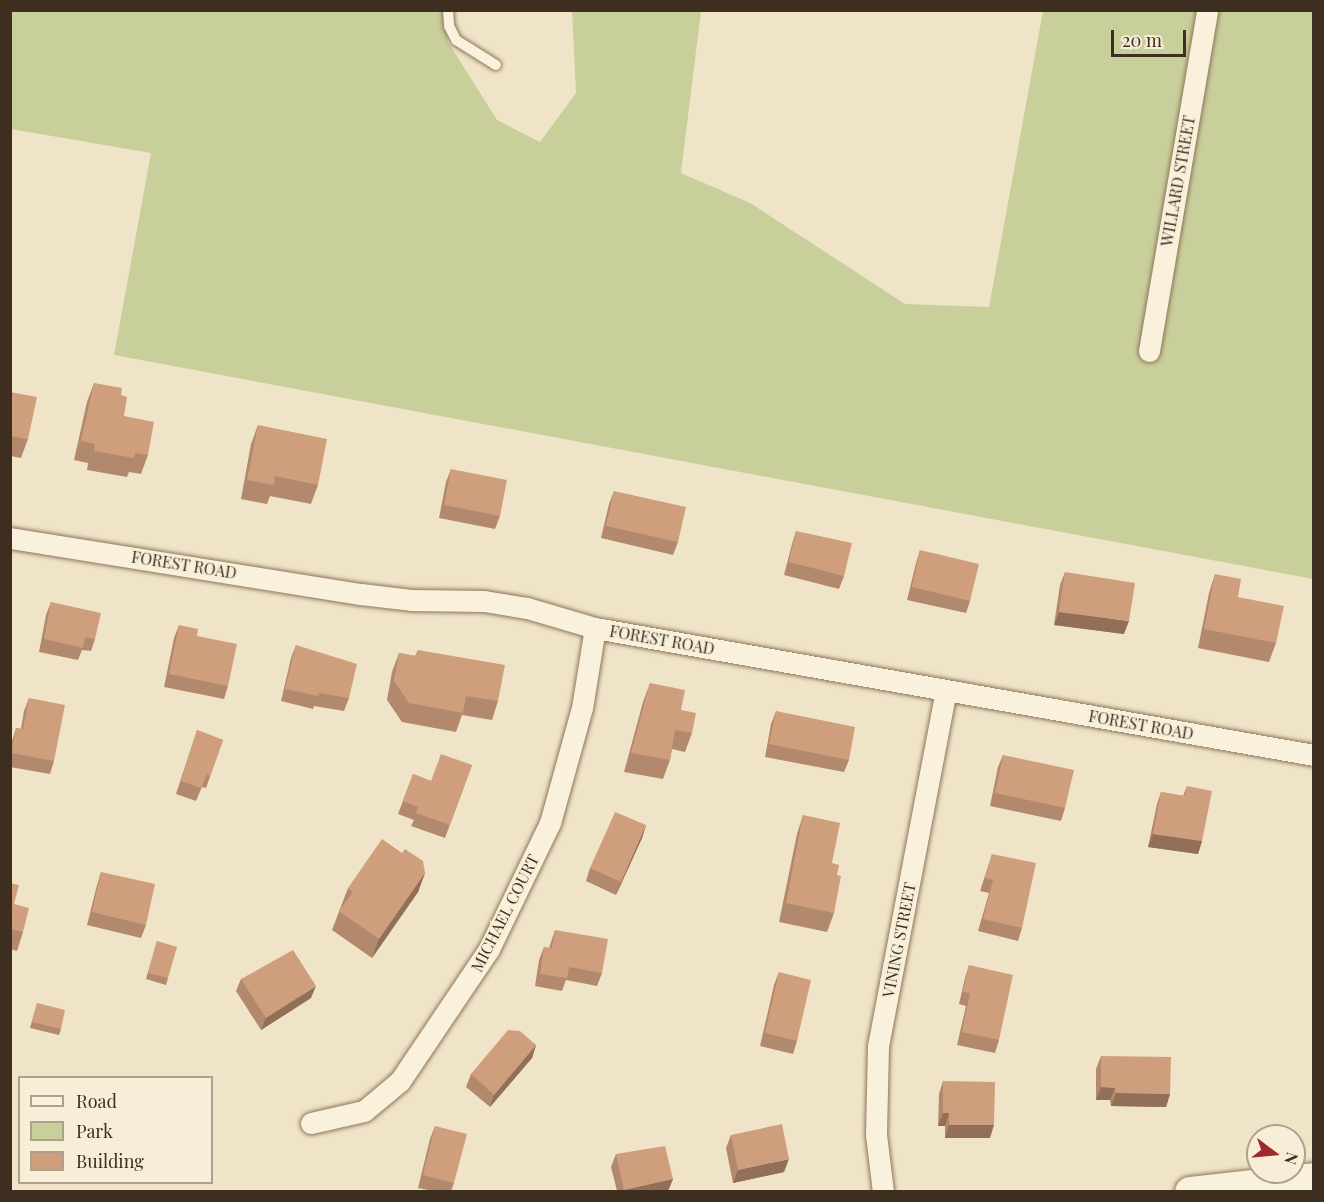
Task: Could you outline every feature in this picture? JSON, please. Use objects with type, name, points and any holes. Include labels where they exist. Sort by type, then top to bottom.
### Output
[{"type":"street","name":"WILLARD STREET","points":[[1149,351],[1208,10]]},
{"type":"street","name":"FOREST ROAD","points":[[10,538],[381,597],[484,601],[527,608],[595,628],[1314,755]]},
{"type":"street","name":"MICHAEL COURT","points":[[310,1123],[364,1111],[400,1081],[479,967],[550,823],[582,708],[595,628]]},
{"type":"street","name":"VINING STREET","points":[[883,1191],[876,1134],[878,1046],[946,691]]},
{"type":"street","points":[[1190,1191],[1314,1178]]},
{"type":"lane","points":[[448,10],[449,26],[456,40],[496,65]]},
{"type":"green space","points":[[10,11],[443,11],[448,42],[497,120],[540,142],[576,93],[572,11],[701,11],[681,173],[750,203],[905,304],[989,307],[1043,11],[1313,11],[1313,579],[114,355],[151,153],[11,129]]},
{"type":"building","points":[[94,383],[122,388],[121,395],[127,397],[124,416],[154,422],[148,455],[135,453],[134,458],[94,451],[95,444],[81,441]]},
{"type":"building","points":[[10,392],[37,397],[28,439],[10,436]]},
{"type":"building","points":[[258,425],[327,439],[318,485],[275,476],[274,485],[247,480]]},
{"type":"building","points":[[451,469],[507,480],[500,516],[444,505]]},
{"type":"building","points":[[614,491],[686,507],[678,542],[606,526]]},
{"type":"building","points":[[796,531],[852,543],[844,576],[789,562]]},
{"type":"building","points":[[920,550],[979,564],[970,601],[912,587]]},
{"type":"building","points":[[1065,572],[1135,583],[1129,621],[1059,612]]},
{"type":"building","points":[[1215,574],[1241,579],[1238,597],[1284,606],[1276,643],[1204,629]]},
{"type":"building","points":[[51,602],[101,613],[95,639],[85,637],[83,648],[44,639]]},
{"type":"building","points":[[179,625],[198,629],[197,636],[237,644],[228,686],[169,674]]},
{"type":"building","points":[[296,645],[357,664],[349,698],[319,693],[318,696],[285,689]]},
{"type":"building","points":[[418,650],[505,665],[498,701],[466,696],[463,713],[409,703],[394,681],[399,653],[416,656]]},
{"type":"building","points":[[650,683],[685,690],[681,710],[696,713],[692,733],[675,730],[670,760],[631,753]]},
{"type":"building","points":[[29,698],[65,705],[54,761],[11,753],[16,728],[23,729]]},
{"type":"building","points":[[776,711],[855,727],[849,760],[769,744]]},
{"type":"building","points":[[197,730],[223,740],[210,776],[207,774],[201,788],[181,781]]},
{"type":"building","points":[[441,754],[472,765],[450,825],[416,813],[418,807],[403,801],[413,774],[431,781]]},
{"type":"building","points":[[1003,755],[1074,770],[1065,808],[995,793]]},
{"type":"building","points":[[1187,786],[1212,791],[1202,841],[1153,834],[1161,792],[1185,796]]},
{"type":"building","points":[[615,812],[646,825],[621,882],[590,868]]},
{"type":"building","points":[[803,815],[840,823],[832,863],[839,865],[837,875],[841,876],[834,913],[786,903]]},
{"type":"building","points":[[382,839],[402,853],[405,849],[423,861],[425,873],[379,939],[339,911],[353,892],[348,888]]},
{"type":"building","points":[[992,854],[1036,863],[1022,928],[983,919],[993,880],[985,878]]},
{"type":"building","points":[[101,872],[155,884],[146,925],[92,912]]},
{"type":"building","points":[[10,883],[19,885],[14,904],[29,908],[23,932],[10,929]]},
{"type":"building","points":[[555,930],[608,939],[602,973],[569,967],[567,978],[540,974],[544,947],[552,948]]},
{"type":"building","points":[[157,941],[177,947],[168,978],[148,973]]},
{"type":"building","points":[[293,950],[316,986],[266,1018],[241,979]]},
{"type":"building","points":[[969,965],[1013,975],[999,1040],[962,1032],[970,993],[963,992]]},
{"type":"building","points":[[779,972],[811,980],[797,1041],[765,1033]]},
{"type":"building","points":[[37,1003],[65,1010],[61,1029],[32,1022]]},
{"type":"building","points":[[508,1030],[520,1031],[536,1045],[494,1095],[471,1074]]},
{"type":"building","points":[[1101,1056],[1171,1057],[1170,1094],[1116,1093],[1115,1088],[1101,1087]]},
{"type":"building","points":[[943,1081],[995,1082],[994,1125],[949,1125],[949,1113],[943,1113]]},
{"type":"building","points":[[782,1124],[789,1159],[738,1170],[731,1135]]},
{"type":"building","points":[[435,1126],[467,1134],[454,1183],[423,1175]]},
{"type":"building","points":[[665,1146],[673,1179],[624,1190],[616,1154]]}]
